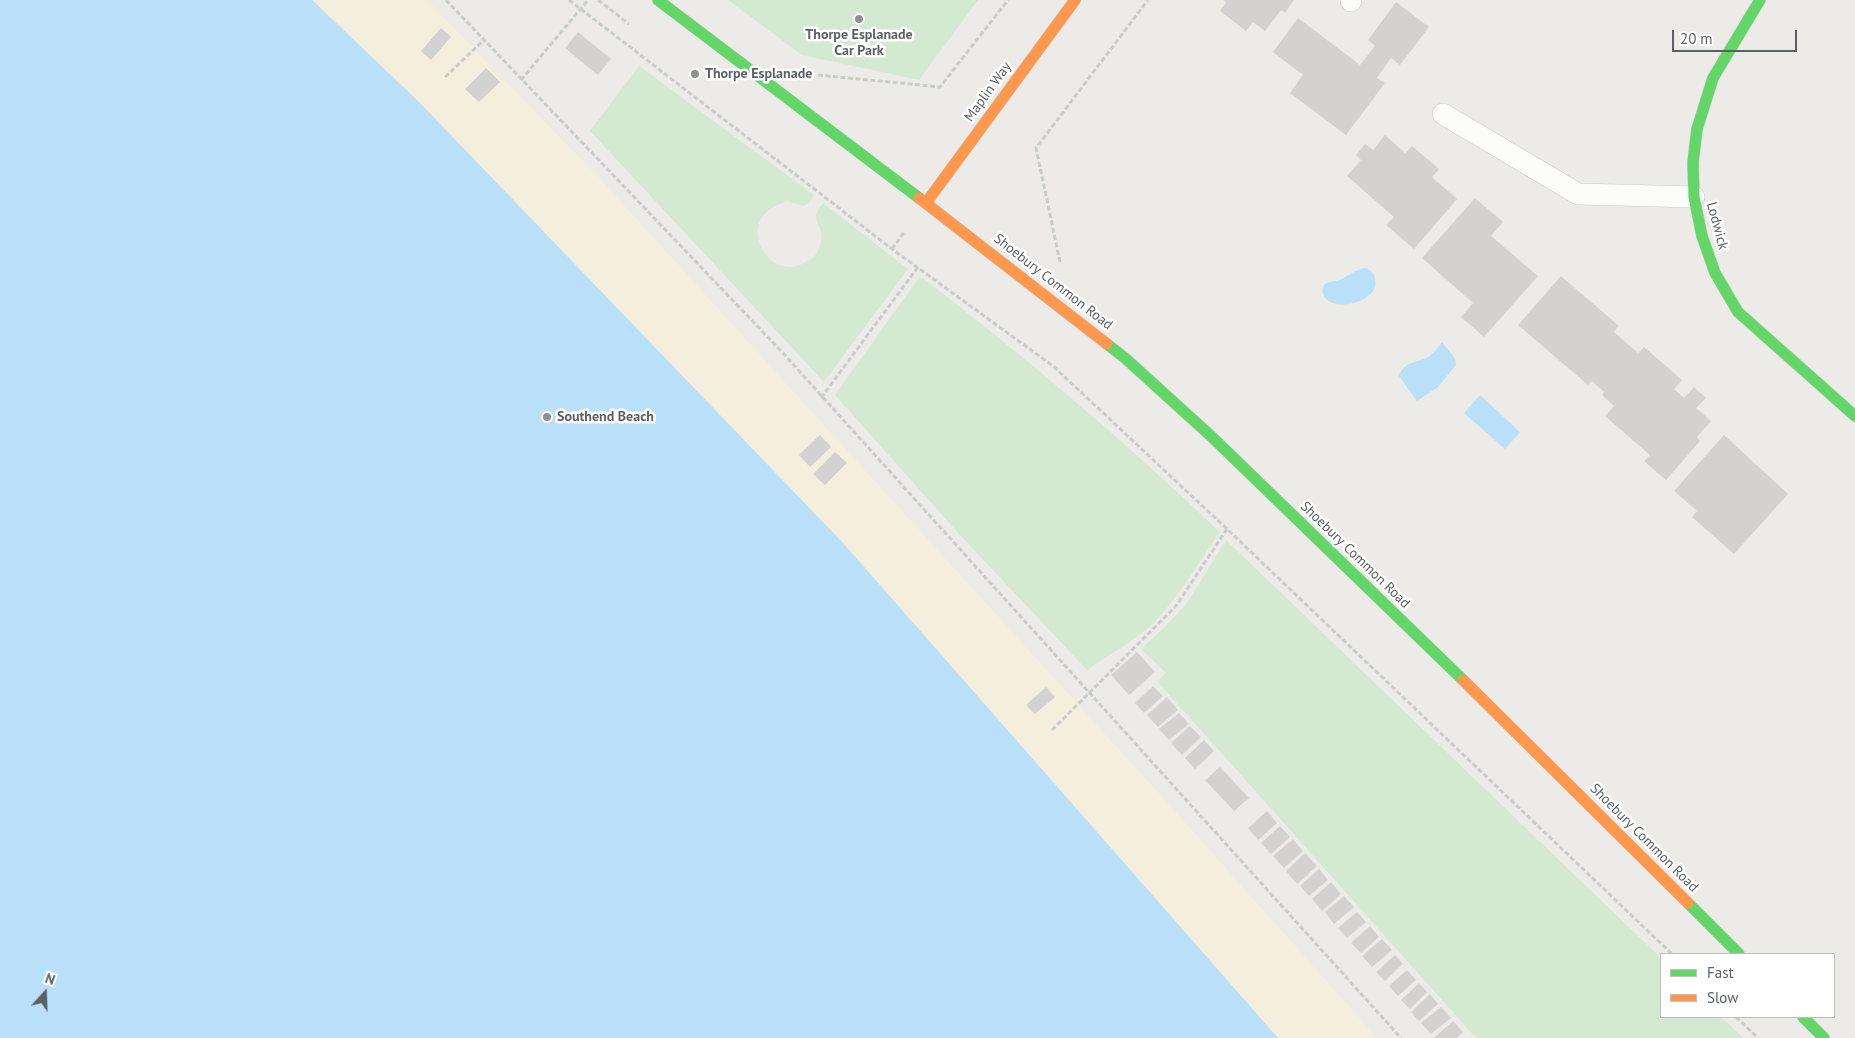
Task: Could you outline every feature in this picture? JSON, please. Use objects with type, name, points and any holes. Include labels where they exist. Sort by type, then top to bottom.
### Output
[{"type":"main road","points":[[658,0],[926,203]]},
{"type":"main road","name":"Maplin Way","points":[[926,203],[1075,0]]},
{"type":"main road","name":"Lodwick","points":[[1760,0],[1713,78],[1697,129],[1693,162],[1694,196],[1702,236],[1715,273],[1738,312],[1855,416]]},
{"type":"main road","name":"Shoebury Common Road","points":[[926,203],[1109,344],[1212,437],[1526,741],[1738,953]]},
{"type":"main road","points":[[1804,1018],[1824,1038]]},
{"type":"lane","points":[[1443,114],[1578,194],[1694,196]]},
{"type":"path","points":[[446,0],[782,352],[821,398],[1401,1038]]},
{"type":"path","points":[[569,0],[918,267],[1053,366],[1227,529],[1671,953]]},
{"type":"path","points":[[521,80],[588,0]]},
{"type":"path","points":[[598,0],[636,30]]},
{"type":"path","points":[[810,74],[940,86],[1008,0]]},
{"type":"path","points":[[1061,265],[1036,148],[1148,0]]},
{"type":"path","points":[[446,77],[484,40]]},
{"type":"path","points":[[821,398],[918,267]]},
{"type":"path","points":[[1052,730],[1176,606],[1227,529]]},
{"type":"path","points":[[1737,1018],[1758,1038]]},
{"type":"green space","name":"Thorpe Esplanade Car Park","points":[[728,0],[978,0],[919,80],[802,55]]},
{"type":"green space","points":[[639,66],[814,195],[809,203],[803,206],[787,201],[778,205],[769,210],[761,219],[758,230],[759,241],[764,252],[771,260],[781,265],[792,267],[804,263],[816,255],[819,248],[821,231],[816,215],[823,203],[908,269],[824,382],[590,131]]},
{"type":"green space","points":[[920,276],[998,337],[1073,400],[1220,532],[1177,595],[1158,618],[1133,639],[1087,670],[959,534],[835,395]]},
{"type":"green space","points":[[1226,540],[1660,957],[1660,1018],[1722,1018],[1743,1038],[1476,1038],[1157,681],[1166,673],[1141,649],[1187,603]]},
{"type":"sand","name":"Southend Beach","points":[[0,0],[427,0],[603,182],[1184,821],[1377,1038],[838,1038]]},
{"type":"water","points":[[0,0],[312,0],[419,102],[843,543],[1278,1038],[0,1038]]},
{"type":"water","points":[[1365,268],[1372,272],[1375,279],[1375,288],[1370,295],[1362,300],[1342,304],[1333,303],[1326,299],[1323,292],[1324,285]]},
{"type":"water","points":[[1442,342],[1455,359],[1456,365],[1438,387],[1417,401],[1399,376],[1401,371],[1407,365],[1428,357]]},
{"type":"water","points":[[1480,395],[1520,432],[1505,449],[1464,413]]},
{"type":"building","points":[[1223,0],[1294,0],[1285,13],[1281,10],[1265,31],[1253,22],[1246,31],[1220,11],[1226,3]]},
{"type":"building","points":[[1396,2],[1429,27],[1400,65],[1391,58],[1377,78],[1385,83],[1346,135],[1290,93],[1303,75],[1273,52],[1298,18],[1360,65],[1375,46],[1368,40]]},
{"type":"building","points":[[441,28],[451,37],[431,60],[421,51]]},
{"type":"building","points":[[578,32],[611,59],[598,75],[565,48]]},
{"type":"building","points":[[486,68],[500,82],[479,102],[465,89]]},
{"type":"building","points":[[1385,135],[1405,153],[1412,146],[1439,169],[1432,177],[1457,199],[1414,249],[1386,225],[1394,217],[1347,176],[1361,160],[1356,155],[1365,144],[1373,150]]},
{"type":"building","points":[[1475,198],[1503,222],[1491,236],[1538,276],[1484,337],[1461,317],[1473,303],[1422,258]]},
{"type":"building","points":[[1561,276],[1619,326],[1614,332],[1638,353],[1644,347],[1682,380],[1674,389],[1684,398],[1694,387],[1706,398],[1696,408],[1711,421],[1697,437],[1700,441],[1666,480],[1644,461],[1650,455],[1605,416],[1614,406],[1602,395],[1604,392],[1592,381],[1588,385],[1518,325]]},
{"type":"building","points":[[820,435],[831,447],[810,467],[799,455]]},
{"type":"building","points":[[1724,435],[1788,494],[1734,554],[1692,517],[1697,511],[1674,491]]},
{"type":"building","points":[[835,452],[847,463],[825,485],[813,474]]},
{"type":"building","points":[[1137,652],[1155,672],[1129,695],[1111,675]]},
{"type":"building","points":[[1153,686],[1163,696],[1144,713],[1135,703]]},
{"type":"building","points":[[1046,687],[1055,697],[1035,714],[1026,705]]},
{"type":"building","points":[[1167,697],[1178,710],[1158,727],[1147,715]]},
{"type":"building","points":[[1179,713],[1189,724],[1169,740],[1159,729]]},
{"type":"building","points":[[1190,726],[1201,737],[1182,755],[1171,743]]},
{"type":"building","points":[[1204,740],[1214,751],[1195,769],[1185,758]]},
{"type":"building","points":[[1220,767],[1249,798],[1234,811],[1205,780]]},
{"type":"building","points":[[1267,811],[1277,823],[1258,840],[1248,828]]},
{"type":"building","points":[[1280,826],[1290,837],[1271,854],[1261,843]]},
{"type":"building","points":[[1293,839],[1303,851],[1284,868],[1273,856]]},
{"type":"building","points":[[1305,853],[1317,866],[1297,884],[1286,871]]},
{"type":"building","points":[[1319,869],[1328,880],[1309,896],[1300,886]]},
{"type":"building","points":[[1331,882],[1341,894],[1322,911],[1312,899]]},
{"type":"building","points":[[1344,896],[1354,907],[1334,924],[1325,912]]},
{"type":"building","points":[[1357,912],[1366,922],[1347,938],[1338,928]]},
{"type":"building","points":[[1370,926],[1379,937],[1361,953],[1351,943]]},
{"type":"building","points":[[1382,939],[1392,950],[1372,967],[1362,956]]},
{"type":"building","points":[[1395,955],[1403,964],[1385,981],[1376,972]]},
{"type":"building","points":[[1407,970],[1416,980],[1398,996],[1389,986]]},
{"type":"building","points":[[1419,983],[1427,992],[1410,1009],[1401,1000]]},
{"type":"building","points":[[1430,994],[1438,1004],[1419,1021],[1411,1012]]},
{"type":"building","points":[[1441,1007],[1451,1018],[1431,1034],[1421,1023]]},
{"type":"building","points":[[1453,1021],[1463,1032],[1457,1038],[1434,1038]]},
{"type":"traffic: fast","points":[[658,0],[919,198]]},
{"type":"traffic: fast","points":[[1760,0],[1713,78],[1697,129],[1693,162],[1694,197],[1702,236],[1715,273],[1738,312],[1855,416]]},
{"type":"traffic: fast","points":[[1107,344],[1212,437],[1463,680]]},
{"type":"traffic: fast","points":[[1688,903],[1738,953]]},
{"type":"traffic: fast","points":[[1804,1018],[1824,1038]]},
{"type":"traffic: slow","points":[[926,203],[1075,0]]},
{"type":"traffic: slow","points":[[919,198],[1107,344]]},
{"type":"traffic: slow","points":[[1463,680],[1688,903]]},
{"type":"place","name":"Thorpe Esplanade Car Park","points":[[859,19]]},
{"type":"place","name":"Thorpe Esplanade","points":[[695,74]]},
{"type":"place","name":"Southend Beach","points":[[547,417]]}]
